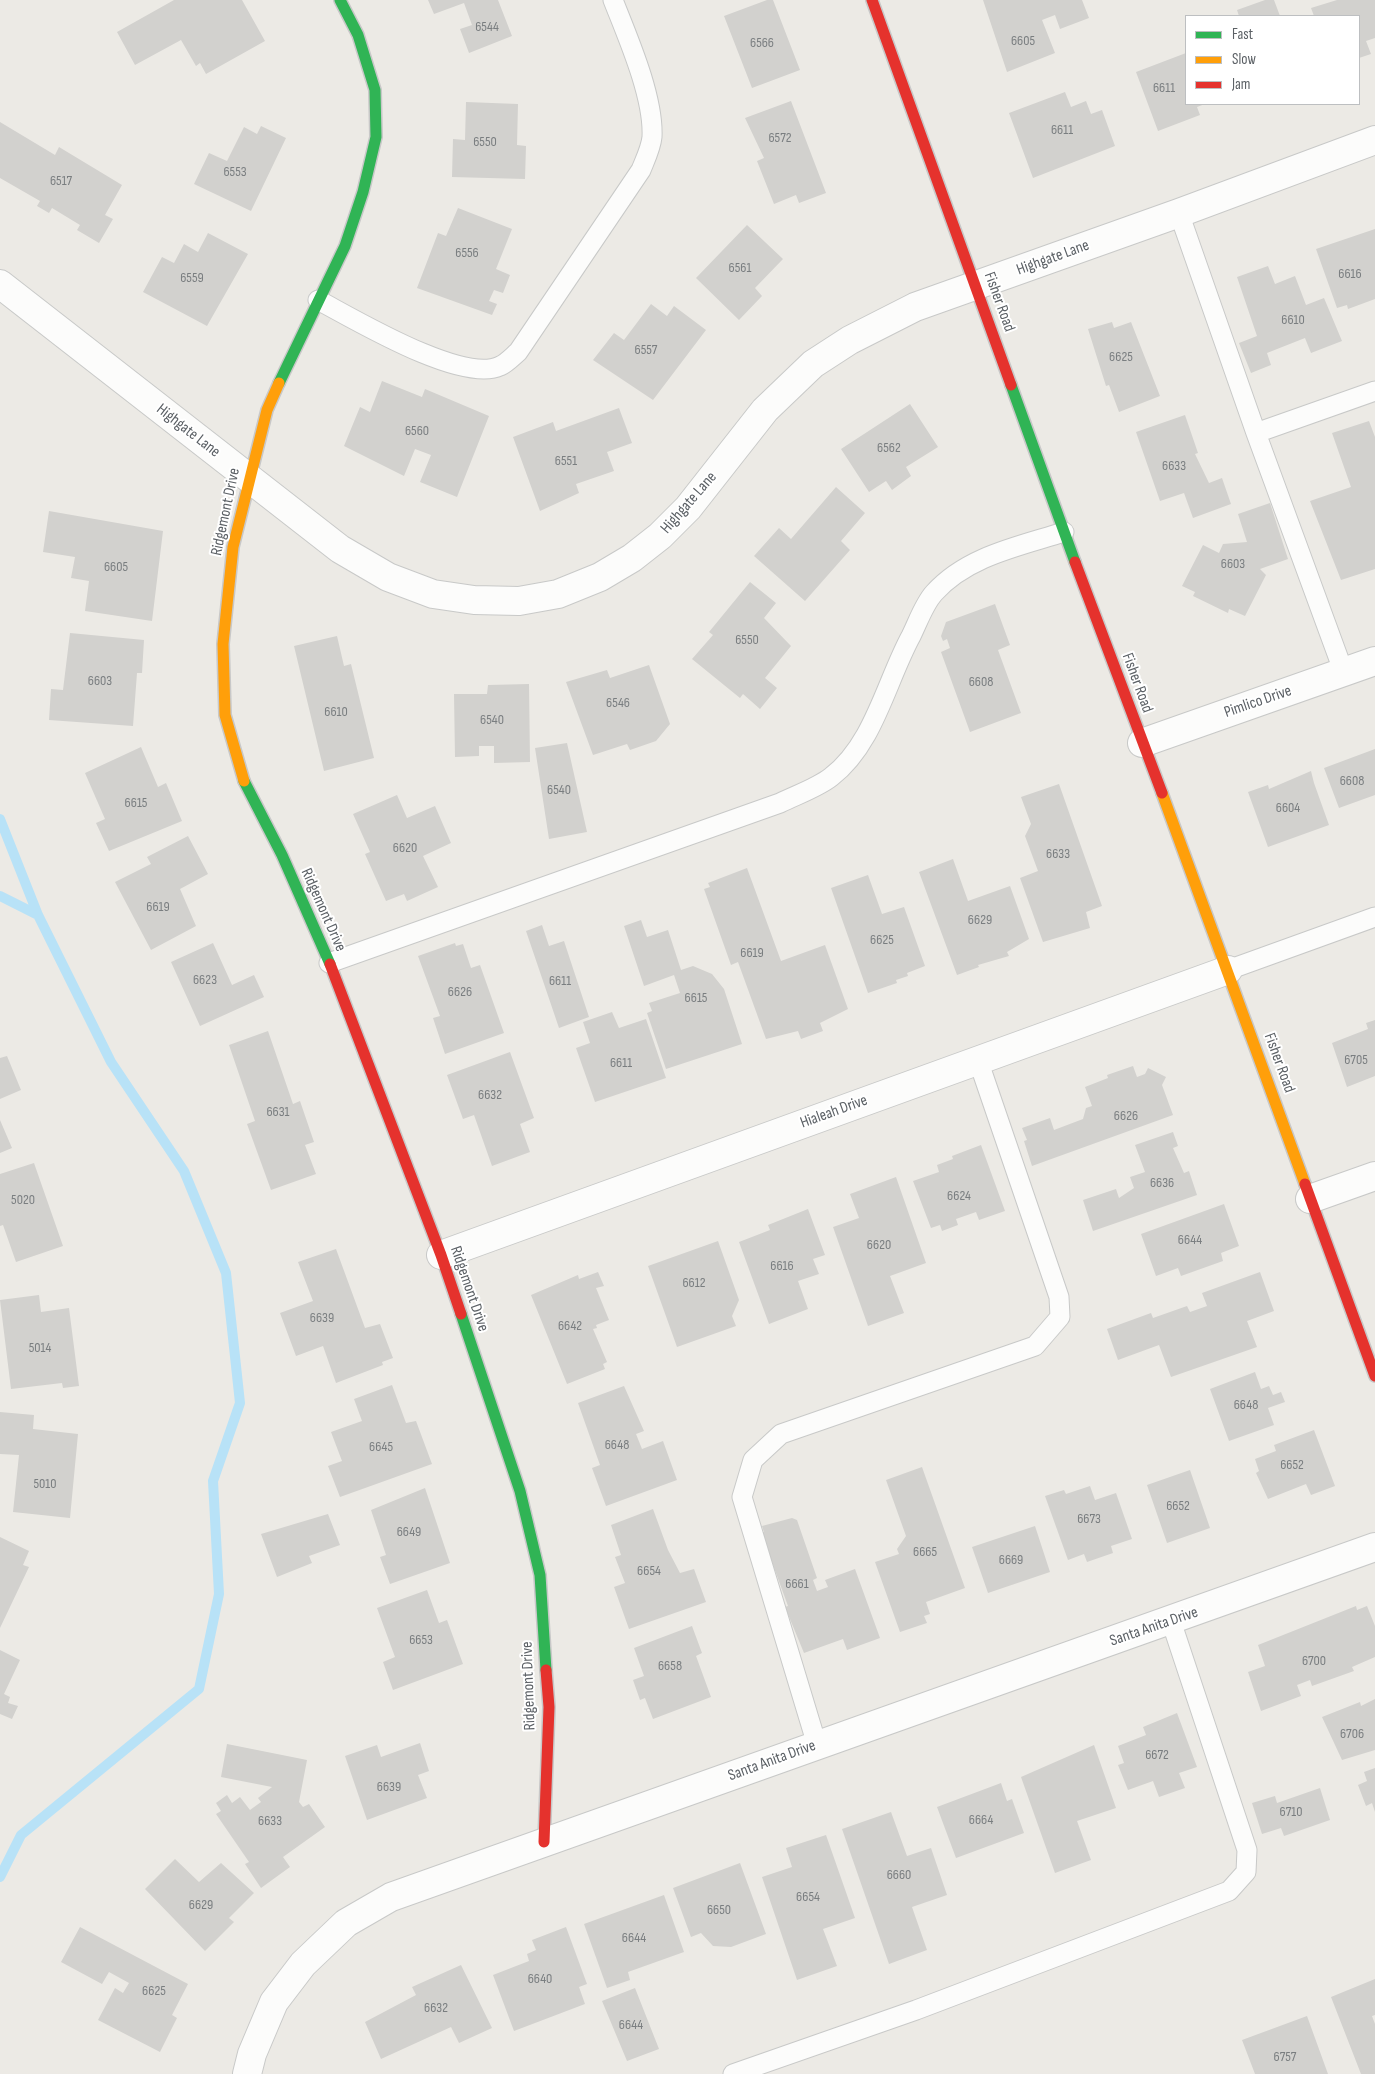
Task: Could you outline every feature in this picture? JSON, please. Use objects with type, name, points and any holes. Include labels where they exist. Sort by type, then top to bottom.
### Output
[{"type":"street","name":"Ridgemont Drive","points":[[340,0],[358,35],[375,90],[376,138],[363,192],[345,246],[267,410],[233,547],[222,644],[225,715],[243,779],[282,855],[329,963],[441,1255],[520,1491],[540,1575],[548,1707],[544,1842]]},
{"type":"street","name":"Fisher Road","points":[[872,0],[1064,532],[1228,970],[1375,1376]]},
{"type":"street","name":"Highgate Lane","points":[[0,284],[340,549],[388,577],[433,594],[474,600],[519,601],[558,594],[600,577],[632,558],[660,536],[688,508],[765,410],[812,364],[850,340],[915,307],[1179,213],[1375,140]]},
{"type":"street","name":"Pimlico Drive","points":[[1142,743],[1375,661]]},
{"type":"street","name":"Hialeah Drive","points":[[441,1255],[1228,970]]},
{"type":"street","points":[[1310,1199],[1375,1176]]},
{"type":"street","name":"Santa Anita Drive","points":[[247,2074],[252,2054],[274,2002],[303,1964],[346,1923],[391,1897],[1375,1547]]},
{"type":"lane","points":[[318,300],[422,354],[476,370],[500,367],[518,352],[641,170],[652,139],[651,116],[636,59],[613,0]]},
{"type":"lane","points":[[1179,213],[1256,433],[1344,673]]},
{"type":"lane","points":[[1256,433],[1375,391]]},
{"type":"lane","points":[[329,963],[780,803],[830,778],[852,758],[875,715],[901,654],[933,594],[950,578],[981,559],[1064,532]]},
{"type":"lane","points":[[1228,970],[1375,917]]},
{"type":"lane","points":[[817,1745],[742,1497],[753,1460],[781,1434],[1035,1346],[1060,1317],[1058,1297],[978,1060]]},
{"type":"lane","points":[[733,2074],[916,2010],[1229,1892],[1246,1872],[1247,1850],[1171,1621]]},
{"type":"building","points":[[174,0],[242,0],[265,41],[206,74],[200,63],[196,66],[181,40],[135,65],[117,32]]},
{"type":"building","points":[[428,0],[498,0],[512,36],[469,53],[460,29],[472,25],[464,3],[434,14]]},
{"type":"building","points":[[767,0],[773,0],[800,70],[752,88],[724,16]]},
{"type":"building","points":[[983,0],[1082,0],[1089,18],[1060,29],[1055,15],[1042,20],[1055,53],[1007,72]]},
{"type":"building","points":[[1265,0],[1274,0],[1280,15],[1239,15],[1237,10]]},
{"type":"building","points":[[1337,0],[1375,0],[1375,38],[1366,41],[1371,54],[1360,58],[1360,15],[1314,15],[1311,8]]},
{"type":"building","points":[[1185,53],[1185,105],[1202,105],[1197,107],[1200,115],[1158,131],[1136,72]]},
{"type":"building","points":[[1065,92],[1071,107],[1086,101],[1091,114],[1102,110],[1115,146],[1033,178],[1009,113]]},
{"type":"building","points":[[791,101],[826,193],[799,203],[796,195],[774,204],[757,161],[764,158],[745,118]]},
{"type":"building","points":[[466,102],[518,104],[517,145],[526,146],[525,179],[452,177],[453,139],[465,140]]},
{"type":"building","points":[[0,122],[55,155],[59,147],[122,185],[105,215],[113,219],[99,243],[77,230],[80,225],[52,208],[49,213],[37,206],[40,201],[0,178]]},
{"type":"building","points":[[261,126],[286,138],[251,211],[194,184],[209,153],[227,161],[244,127],[257,134]]},
{"type":"building","points":[[458,208],[512,229],[496,269],[510,275],[503,293],[494,290],[489,301],[497,304],[492,315],[417,288],[438,233],[446,236]]},
{"type":"building","points":[[747,225],[783,259],[755,288],[762,296],[739,320],[696,278]]},
{"type":"building","points":[[1375,229],[1375,299],[1348,309],[1347,305],[1337,308],[1316,249]]},
{"type":"building","points":[[208,233],[248,254],[207,326],[143,292],[162,257],[174,263],[184,244],[198,252]]},
{"type":"building","points":[[1268,266],[1275,284],[1295,276],[1306,305],[1324,298],[1342,341],[1311,353],[1305,338],[1267,353],[1271,365],[1251,373],[1239,343],[1257,336],[1237,277]]},
{"type":"building","points":[[651,304],[667,316],[674,306],[706,330],[653,400],[593,360],[614,333],[624,340]]},
{"type":"building","points":[[1112,322],[1114,328],[1131,322],[1160,396],[1119,412],[1109,385],[1106,386],[1088,329]]},
{"type":"building","points":[[382,381],[422,397],[425,389],[489,416],[457,497],[420,482],[431,455],[415,449],[404,476],[344,446],[360,407],[370,412]]},
{"type":"building","points":[[910,404],[938,447],[906,467],[911,476],[892,490],[886,481],[869,492],[841,449]]},
{"type":"building","points":[[619,408],[632,443],[607,452],[614,471],[576,484],[579,493],[540,511],[513,437],[553,422],[556,431]]},
{"type":"building","points":[[1185,415],[1198,453],[1195,454],[1209,483],[1222,478],[1231,504],[1193,518],[1184,493],[1160,501],[1136,432]]},
{"type":"building","points":[[1369,421],[1375,437],[1375,569],[1341,580],[1310,501],[1351,487],[1332,433]]},
{"type":"building","points":[[836,487],[865,513],[841,541],[850,550],[805,601],[754,556],[779,528],[791,539]]},
{"type":"building","points":[[1270,503],[1288,559],[1260,569],[1266,575],[1245,616],[1229,609],[1228,613],[1193,596],[1195,592],[1182,586],[1203,545],[1219,553],[1223,544],[1247,542],[1238,514]]},
{"type":"building","points":[[49,511],[163,531],[152,621],[85,611],[89,581],[71,578],[75,557],[43,552]]},
{"type":"building","points":[[750,582],[776,603],[764,618],[791,646],[765,678],[777,688],[760,709],[743,694],[740,698],[692,659],[713,635],[709,632]]},
{"type":"building","points":[[995,604],[1010,645],[998,650],[1021,713],[970,732],[941,652],[950,648],[947,639],[943,641],[941,636],[946,622]]},
{"type":"building","points":[[70,633],[144,640],[142,673],[137,673],[133,726],[49,720],[51,689],[63,690]]},
{"type":"building","points":[[337,636],[344,666],[351,664],[374,758],[324,771],[294,646]]},
{"type":"building","points":[[649,665],[670,724],[656,741],[630,750],[627,744],[593,755],[566,682],[607,670],[610,678]]},
{"type":"building","points":[[529,684],[530,762],[494,763],[494,746],[479,746],[479,756],[455,757],[454,694],[487,694],[488,685]]},
{"type":"building","points":[[567,743],[587,832],[549,839],[535,748]]},
{"type":"building","points":[[141,747],[158,787],[166,783],[182,821],[109,851],[96,823],[105,819],[85,773]]},
{"type":"building","points":[[1375,749],[1375,795],[1339,808],[1324,768]]},
{"type":"building","points":[[1311,771],[1329,825],[1268,847],[1248,792],[1268,785],[1269,789]]},
{"type":"building","points":[[1059,784],[1102,906],[1086,912],[1090,928],[1043,942],[1020,878],[1038,871],[1025,836],[1031,824],[1021,797]]},
{"type":"building","points":[[397,795],[407,818],[435,806],[451,843],[423,856],[438,887],[407,901],[404,894],[386,901],[365,854],[370,852],[353,814]]},
{"type":"building","points":[[188,836],[208,874],[180,889],[196,926],[151,950],[115,882],[151,864],[147,857]]},
{"type":"building","points":[[953,859],[968,901],[1010,886],[1029,939],[1007,952],[1009,956],[978,965],[979,967],[957,975],[919,872]]},
{"type":"building","points":[[747,868],[781,961],[825,945],[848,1009],[820,1023],[823,1031],[801,1039],[798,1031],[766,1039],[738,962],[731,965],[704,889],[710,887],[708,883]]},
{"type":"building","points":[[868,875],[882,914],[904,907],[925,966],[907,973],[908,976],[896,980],[897,983],[868,993],[831,888]]},
{"type":"building","points":[[641,920],[647,937],[668,930],[681,970],[693,966],[712,974],[724,989],[742,1044],[666,1069],[647,1013],[652,1011],[649,1003],[680,993],[674,975],[644,986],[624,926]]},
{"type":"building","points":[[542,925],[549,946],[564,941],[589,1017],[559,1028],[526,931]]},
{"type":"building","points":[[213,943],[232,985],[254,975],[264,997],[200,1026],[171,962]]},
{"type":"building","points":[[455,943],[456,946],[463,944],[471,968],[480,965],[504,1033],[445,1054],[433,1018],[440,1016],[418,956]]},
{"type":"building","points":[[612,1012],[619,1028],[646,1019],[666,1078],[595,1102],[576,1048],[590,1043],[583,1022]]},
{"type":"building","points":[[1375,1020],[1375,1076],[1347,1087],[1332,1043],[1368,1029],[1366,1023]]},
{"type":"building","points":[[268,1031],[293,1104],[300,1101],[314,1142],[305,1145],[316,1174],[271,1190],[247,1124],[255,1121],[229,1045]]},
{"type":"building","points":[[510,1052],[534,1118],[520,1124],[530,1152],[492,1166],[474,1115],[463,1119],[447,1075]]},
{"type":"building","points":[[7,1056],[21,1090],[0,1099],[0,1058]]},
{"type":"building","points":[[1133,1066],[1137,1077],[1145,1074],[1148,1068],[1166,1077],[1162,1085],[1173,1115],[1032,1166],[1024,1141],[1027,1140],[1022,1128],[1050,1118],[1054,1130],[1083,1119],[1086,1108],[1092,1106],[1085,1087],[1108,1078],[1107,1075]]},
{"type":"building","points":[[0,1120],[12,1148],[0,1153]]},
{"type":"building","points":[[1173,1132],[1178,1146],[1173,1148],[1184,1173],[1189,1171],[1197,1195],[1093,1231],[1083,1200],[1116,1189],[1119,1198],[1134,1188],[1130,1177],[1145,1172],[1135,1145]]},
{"type":"building","points":[[981,1145],[1005,1211],[979,1220],[976,1212],[956,1219],[958,1225],[942,1231],[940,1225],[931,1228],[913,1181],[939,1172],[937,1165],[953,1159],[952,1156]]},
{"type":"building","points":[[34,1163],[63,1246],[16,1262],[3,1225],[0,1226],[0,1174]]},
{"type":"building","points":[[896,1177],[926,1263],[890,1276],[904,1313],[868,1326],[833,1227],[859,1218],[850,1194]]},
{"type":"building","points":[[1224,1204],[1239,1246],[1221,1253],[1223,1261],[1181,1276],[1178,1268],[1156,1276],[1141,1234]]},
{"type":"building","points":[[808,1209],[825,1255],[813,1259],[819,1274],[798,1281],[808,1309],[769,1324],[739,1242],[770,1230],[768,1225]]},
{"type":"building","points":[[718,1241],[739,1300],[732,1316],[736,1326],[677,1347],[648,1266]]},
{"type":"building","points":[[336,1249],[365,1328],[380,1324],[393,1358],[382,1362],[383,1365],[336,1383],[323,1346],[296,1356],[280,1313],[313,1301],[298,1262]]},
{"type":"building","points":[[598,1272],[604,1286],[596,1288],[609,1320],[596,1325],[597,1328],[593,1329],[607,1362],[603,1364],[605,1369],[567,1384],[531,1295],[578,1275],[579,1279]]},
{"type":"building","points":[[1260,1272],[1274,1311],[1247,1321],[1257,1347],[1171,1377],[1159,1345],[1118,1360],[1107,1329],[1151,1313],[1153,1318],[1187,1306],[1190,1312],[1207,1306],[1202,1293]]},
{"type":"building","points":[[39,1295],[41,1312],[69,1308],[79,1386],[63,1388],[62,1383],[11,1389],[0,1300]]},
{"type":"building","points":[[1255,1372],[1261,1389],[1269,1386],[1273,1395],[1281,1392],[1285,1402],[1268,1408],[1274,1425],[1229,1441],[1210,1389]]},
{"type":"building","points":[[392,1385],[406,1423],[416,1421],[432,1464],[340,1497],[328,1466],[342,1461],[331,1432],[362,1421],[354,1399]]},
{"type":"building","points":[[624,1386],[644,1431],[636,1434],[642,1449],[663,1441],[677,1480],[606,1506],[592,1468],[600,1465],[578,1403]]},
{"type":"building","points":[[0,1412],[34,1415],[33,1429],[78,1434],[70,1518],[13,1512],[19,1455],[0,1454]]},
{"type":"building","points":[[1314,1430],[1335,1486],[1311,1495],[1306,1484],[1268,1499],[1256,1473],[1259,1471],[1255,1459],[1276,1451],[1274,1445]]},
{"type":"building","points":[[922,1467],[965,1588],[926,1602],[930,1614],[924,1616],[927,1623],[900,1632],[875,1562],[899,1554],[897,1549],[906,1536],[886,1480]]},
{"type":"building","points":[[1190,1470],[1210,1528],[1167,1543],[1147,1485]]},
{"type":"building","points":[[1090,1486],[1095,1500],[1116,1493],[1132,1539],[1111,1546],[1113,1553],[1087,1562],[1084,1554],[1068,1560],[1045,1496],[1064,1490],[1066,1494]]},
{"type":"building","points":[[425,1488],[450,1563],[390,1584],[380,1557],[386,1555],[371,1510]]},
{"type":"building","points":[[653,1509],[668,1550],[680,1573],[694,1569],[706,1602],[629,1629],[614,1587],[625,1583],[615,1557],[621,1555],[611,1525]]},
{"type":"building","points":[[328,1514],[340,1545],[309,1556],[312,1563],[277,1577],[261,1534]]},
{"type":"building","points":[[792,1518],[797,1520],[817,1578],[813,1580],[817,1591],[828,1587],[825,1580],[855,1569],[880,1638],[847,1650],[843,1639],[804,1653],[785,1607],[788,1606],[761,1532],[764,1532],[762,1526]]},
{"type":"building","points":[[1035,1526],[1050,1572],[988,1593],[972,1547]]},
{"type":"building","points":[[0,1537],[29,1551],[23,1565],[29,1567],[0,1628]]},
{"type":"building","points":[[427,1590],[439,1623],[447,1620],[463,1664],[393,1690],[383,1662],[395,1657],[377,1608]]},
{"type":"building","points":[[1356,1606],[1357,1610],[1367,1606],[1375,1626],[1375,1657],[1352,1667],[1354,1671],[1312,1686],[1310,1680],[1297,1685],[1301,1696],[1261,1711],[1248,1672],[1265,1666],[1258,1645]]},
{"type":"building","points":[[692,1626],[702,1653],[696,1656],[711,1697],[653,1719],[645,1698],[640,1700],[633,1680],[644,1676],[634,1648]]},
{"type":"building","points":[[0,1650],[20,1660],[4,1694],[10,1697],[8,1703],[18,1706],[12,1719],[0,1714]]},
{"type":"building","points":[[1375,1699],[1375,1750],[1342,1760],[1322,1717],[1360,1702],[1361,1706]]},
{"type":"building","points":[[1177,1713],[1197,1767],[1179,1773],[1185,1788],[1159,1797],[1153,1781],[1128,1790],[1118,1765],[1124,1763],[1118,1746],[1146,1735],[1143,1727]]},
{"type":"building","points":[[420,1743],[429,1771],[418,1775],[427,1798],[367,1820],[345,1756],[377,1745],[381,1757]]},
{"type":"building","points":[[227,1744],[307,1760],[299,1802],[303,1807],[309,1804],[325,1827],[283,1857],[290,1867],[261,1888],[245,1864],[249,1862],[216,1814],[221,1811],[216,1803],[227,1795],[232,1803],[240,1797],[250,1810],[261,1802],[258,1798],[272,1787],[221,1777]]},
{"type":"building","points":[[1094,1745],[1116,1808],[1077,1821],[1091,1860],[1055,1873],[1021,1777]]},
{"type":"building","points":[[1375,1768],[1375,1812],[1372,1803],[1366,1806],[1358,1785],[1367,1781],[1364,1772]]},
{"type":"building","points":[[1001,1783],[1007,1801],[1012,1799],[1024,1833],[956,1858],[937,1807]]},
{"type":"building","points":[[1320,1788],[1330,1820],[1284,1836],[1281,1828],[1262,1834],[1252,1803],[1275,1796],[1277,1803]]},
{"type":"building","points":[[891,1812],[907,1856],[931,1848],[947,1895],[912,1907],[927,1950],[889,1964],[842,1829]]},
{"type":"building","points":[[826,1835],[855,1918],[823,1929],[837,1966],[797,1980],[762,1877],[792,1867],[786,1848]]},
{"type":"building","points":[[175,1859],[199,1882],[221,1863],[254,1893],[229,1918],[234,1922],[205,1951],[145,1889]]},
{"type":"building","points":[[740,1863],[766,1934],[731,1947],[713,1946],[701,1933],[691,1937],[673,1888]]},
{"type":"building","points":[[664,1895],[684,1952],[628,1972],[630,1980],[607,1988],[584,1924]]},
{"type":"building","points":[[80,1927],[188,1984],[172,2015],[177,2018],[160,2052],[98,2020],[115,1988],[123,1993],[129,1983],[109,1972],[102,1984],[61,1962]]},
{"type":"building","points":[[566,1927],[587,1984],[579,1987],[585,2004],[514,2031],[493,1975],[529,1961],[527,1954],[536,1950],[532,1940]]},
{"type":"building","points":[[461,1965],[492,2028],[459,2043],[451,2027],[381,2059],[365,2022],[416,1995],[412,1987]]},
{"type":"building","points":[[1375,1979],[1375,2015],[1372,2016],[1375,2024],[1375,2074],[1361,2074],[1331,1997]]},
{"type":"building","points":[[635,1988],[659,2049],[627,2061],[602,2001]]},
{"type":"building","points":[[1307,2016],[1328,2074],[1255,2074],[1242,2040]]},
{"type":"waterway","points":[[0,819],[38,915],[111,1062],[184,1171],[226,1273],[240,1403],[213,1481],[219,1594],[199,1689],[21,1835],[0,1877]]},
{"type":"waterway","points":[[0,896],[38,915]]},
{"type":"traffic: fast","points":[[279,383],[345,246],[363,192],[376,137],[375,90],[358,35],[340,0]]},
{"type":"traffic: fast","points":[[1011,385],[1075,562]]},
{"type":"traffic: fast","points":[[244,781],[282,855],[330,964]]},
{"type":"traffic: fast","points":[[461,1314],[520,1491],[540,1575],[546,1670]]},
{"type":"traffic: slow","points":[[244,781],[225,715],[223,644],[233,547],[267,410],[279,383]]},
{"type":"traffic: slow","points":[[1162,793],[1305,1184]]},
{"type":"traffic: jam","points":[[872,0],[1011,385]]},
{"type":"traffic: jam","points":[[1075,562],[1162,793]]},
{"type":"traffic: jam","points":[[330,964],[441,1255],[461,1314]]},
{"type":"traffic: jam","points":[[1305,1184],[1375,1376]]},
{"type":"traffic: jam","points":[[544,1842],[549,1707],[546,1670]]}]
